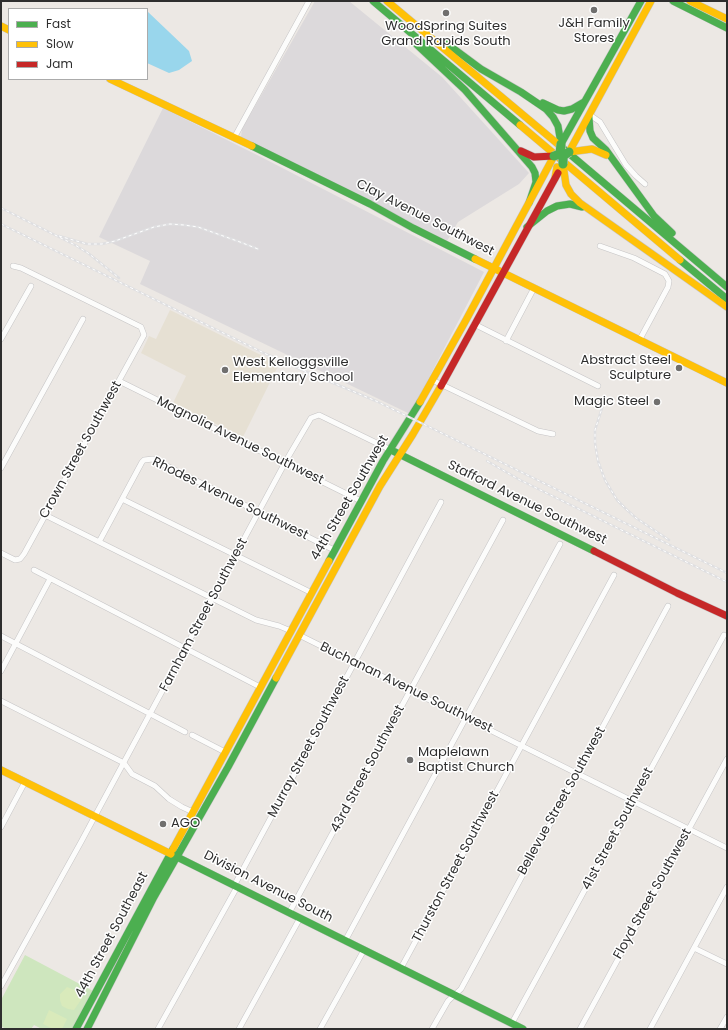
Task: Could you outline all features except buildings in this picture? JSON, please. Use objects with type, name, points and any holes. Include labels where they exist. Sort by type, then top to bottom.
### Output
[{"type":"main road","points":[[373,1],[460,85],[532,167],[535,173],[535,186],[529,203]]},
{"type":"main road","points":[[373,1],[727,299]]},
{"type":"main road","points":[[387,1],[727,287]]},
{"type":"main road","points":[[391,1],[476,65],[521,92],[550,113],[558,126],[566,185],[571,194],[592,213],[727,307]]},
{"type":"main road","points":[[613,61],[616,58],[621,38],[641,1]]},
{"type":"main road","name":"44th Street Southwest","points":[[174,855],[193,812],[260,687],[323,591],[380,486],[408,423],[432,380],[498,270],[527,227],[561,156],[584,102],[613,61],[651,1]]},
{"type":"main road","points":[[673,1],[727,28]]},
{"type":"main road","points":[[690,1],[727,20]]},
{"type":"main road","name":"44th Street Southwest","points":[[174,855],[228,767],[252,724],[295,633],[312,593],[360,501],[383,461],[395,452],[413,434],[474,324],[529,203],[590,116],[601,96],[613,61]]},
{"type":"main road","name":"Clay Avenue Southwest","points":[[112,80],[370,204],[413,228],[727,383]]},
{"type":"main road","points":[[521,92],[558,110],[569,110],[584,102]]},
{"type":"main road","points":[[590,116],[590,131],[593,138],[606,150],[658,220],[727,280]]},
{"type":"main road","points":[[508,138],[527,154],[534,157],[561,156],[592,149],[609,156]]},
{"type":"main road","points":[[527,227],[547,211],[561,205],[576,205],[592,213]]},
{"type":"main road","name":"Stafford Avenue Southwest","points":[[395,452],[591,549],[673,592],[727,616]]},
{"type":"main road","points":[[323,591],[328,572],[325,568]]},
{"type":"main road","points":[[248,709],[249,721],[252,724]]},
{"type":"main road","points":[[237,730],[242,741]]},
{"type":"main road","points":[[225,752],[225,761],[228,767]]},
{"type":"main road","name":"Division Avenue South","points":[[1,770],[523,1029]]},
{"type":"main road","name":"44th Street Southeast","points":[[76,1029],[174,855]]},
{"type":"main road","name":"44th Street Southeast","points":[[87,1029],[174,855]]},
{"type":"street","points":[[234,138],[309,1]]},
{"type":"street","points":[[590,116],[600,122],[626,165],[645,184]]},
{"type":"street","points":[[600,246],[634,258],[665,274],[669,281],[668,287],[640,339]]},
{"type":"street","name":"Crown Street Southwest","points":[[1,553],[15,560],[20,559],[24,554],[144,335],[141,327],[21,268],[13,266]]},
{"type":"street","points":[[1,339],[31,286]]},
{"type":"street","points":[[506,341],[534,288]]},
{"type":"street","points":[[1,468],[83,319]]},
{"type":"street","points":[[474,324],[598,386]]},
{"type":"street","points":[[432,380],[538,430],[553,434]]},
{"type":"street","name":"Magnolia Avenue Southwest","points":[[119,381],[360,501]]},
{"type":"street","name":"Stafford Avenue Southwest","points":[[315,416],[319,415],[395,452]]},
{"type":"street","name":"Farnham Street Southwest","points":[[1,986],[124,763],[285,463],[306,425],[311,418],[315,416]]},
{"type":"street","name":"Rhodes Avenue Southwest","points":[[122,499],[142,462],[147,459],[152,459],[334,550]]},
{"type":"street","points":[[99,542],[122,499],[312,593]]},
{"type":"street","name":"Murray Street Southwest","points":[[158,1029],[441,502]]},
{"type":"street","name":"Buchanan Avenue Southwest","points":[[45,515],[256,620],[279,626],[295,633],[727,848]]},
{"type":"street","name":"43rd Street Southwest","points":[[289,913],[503,520]]},
{"type":"street","points":[[345,941],[560,544]]},
{"type":"street","points":[[34,570],[260,687]]},
{"type":"street","name":"Thurston Street Southwest","points":[[401,968],[614,575]]},
{"type":"street","points":[[1,671],[50,579]]},
{"type":"street","name":"Bellevue Street Southwest","points":[[432,1029],[448,1001],[461,989],[668,606]]},
{"type":"street","name":"41st Street Southwest","points":[[512,1024],[724,635]]},
{"type":"street","points":[[1,636],[185,732]]},
{"type":"street","points":[[1,701],[124,763],[132,774],[155,786],[169,799],[193,812]]},
{"type":"street","points":[[192,735],[225,752]]},
{"type":"street","name":"Floyd Street Southwest","points":[[580,1029],[727,759]]},
{"type":"street","points":[[1,827],[25,782]]},
{"type":"street","points":[[650,1029],[727,887]]},
{"type":"street","points":[[239,1029],[300,918]]},
{"type":"street","points":[[694,948],[727,964]]},
{"type":"street","points":[[320,1029],[364,950]]},
{"type":"street","points":[[720,1029],[727,1017]]},
{"type":"shaded area","points":[[315,1],[349,1],[442,77],[529,173],[519,184],[458,222],[447,241],[241,137],[242,129]]},
{"type":"shaded area","points":[[163,108],[484,272],[410,414],[140,284],[150,261],[99,237]]},
{"type":"shaded area","name":"West Kelloggsville Elementary School","points":[[170,310],[279,364],[243,437],[173,403],[186,376],[141,353],[149,336],[156,339]]},
{"type":"green space","points":[[25,955],[93,991],[72,1029],[42,1029],[34,1025],[31,1029],[6,1029],[1,1026],[1,1000]]},
{"type":"green space","points":[[67,987],[82,993],[83,997],[74,1010],[62,1006],[60,1000],[60,994]]},
{"type":"green space","points":[[49,1010],[67,1019],[62,1029],[53,1029],[43,1024]]},
{"type":"water","points":[[148,12],[189,51],[192,61],[179,70],[169,73],[148,63]]},
{"type":"railway","points":[[1,208],[75,245],[88,253],[119,278]]},
{"type":"railway","points":[[1,224],[266,354],[376,401],[727,573]]},
{"type":"railway","points":[[59,236],[87,244],[102,244],[154,227],[170,224],[198,227],[258,249]]},
{"type":"railway","points":[[603,405],[595,430],[595,443],[598,461],[605,480],[617,500],[626,509],[636,518],[669,540]]},
{"type":"railway","points":[[487,461],[520,480],[727,582]]},
{"type":"traffic: fast","points":[[373,1],[520,125]]},
{"type":"traffic: fast","points":[[561,144],[641,1]]},
{"type":"traffic: fast","points":[[673,1],[727,28]]},
{"type":"traffic: fast","points":[[415,43],[465,90],[532,167],[535,173],[536,182],[529,203]]},
{"type":"traffic: fast","points":[[446,43],[481,69],[521,92],[546,109],[558,126],[561,144]]},
{"type":"traffic: fast","points":[[543,103],[558,110],[564,111],[572,109],[584,102]]},
{"type":"traffic: fast","points":[[589,117],[590,131],[593,138],[606,150],[654,216],[672,233]]},
{"type":"traffic: fast","points":[[554,156],[560,154],[561,144]]},
{"type":"traffic: fast","points":[[559,145],[727,287]]},
{"type":"traffic: fast","points":[[252,146],[370,204],[413,228],[475,259]]},
{"type":"traffic: fast","points":[[563,164],[563,156],[569,152]]},
{"type":"traffic: fast","points":[[527,227],[547,211],[557,206],[570,204],[582,207]]},
{"type":"traffic: fast","points":[[680,260],[727,299]]},
{"type":"traffic: fast","points":[[329,561],[383,461],[420,402]]},
{"type":"traffic: fast","points":[[391,450],[594,551]]},
{"type":"traffic: fast","points":[[87,1029],[154,897],[228,767],[276,678]]},
{"type":"traffic: fast","points":[[76,1029],[173,849]]},
{"type":"traffic: fast","points":[[171,854],[523,1029]]},
{"type":"traffic: slow","points":[[387,1],[559,145]]},
{"type":"traffic: slow","points":[[569,152],[651,1]]},
{"type":"traffic: slow","points":[[690,1],[727,19]]},
{"type":"traffic: slow","points":[[1,26],[8,30]]},
{"type":"traffic: slow","points":[[112,80],[252,146]]},
{"type":"traffic: slow","points":[[520,125],[680,260]]},
{"type":"traffic: slow","points":[[569,152],[592,149],[606,155]]},
{"type":"traffic: slow","points":[[420,402],[554,156]]},
{"type":"traffic: slow","points":[[563,164],[566,185],[571,194],[580,203],[727,307]]},
{"type":"traffic: slow","points":[[555,178],[557,167]]},
{"type":"traffic: slow","points":[[475,259],[727,383]]},
{"type":"traffic: slow","points":[[276,678],[380,486],[441,386]]},
{"type":"traffic: slow","points":[[173,849],[329,561]]},
{"type":"traffic: slow","points":[[1,770],[171,854]]},
{"type":"traffic: jam","points":[[521,151],[534,157],[554,156]]},
{"type":"traffic: jam","points":[[441,386],[558,173]]},
{"type":"traffic: jam","points":[[594,551],[677,593],[727,616]]},
{"type":"place","name":"J&H Family Stores","points":[[594,10]]},
{"type":"place","name":"WoodSpring Suites Grand Rapids South","points":[[446,13]]},
{"type":"place","name":"Abstract Steel Sculpture","points":[[679,368]]},
{"type":"place","name":"West Kelloggsville Elementary School","points":[[225,370]]},
{"type":"place","name":"Magic Steel","points":[[657,402]]},
{"type":"place","name":"Maplelawn Baptist Church","points":[[410,760]]},
{"type":"place","name":"AGO","points":[[163,824]]}]
